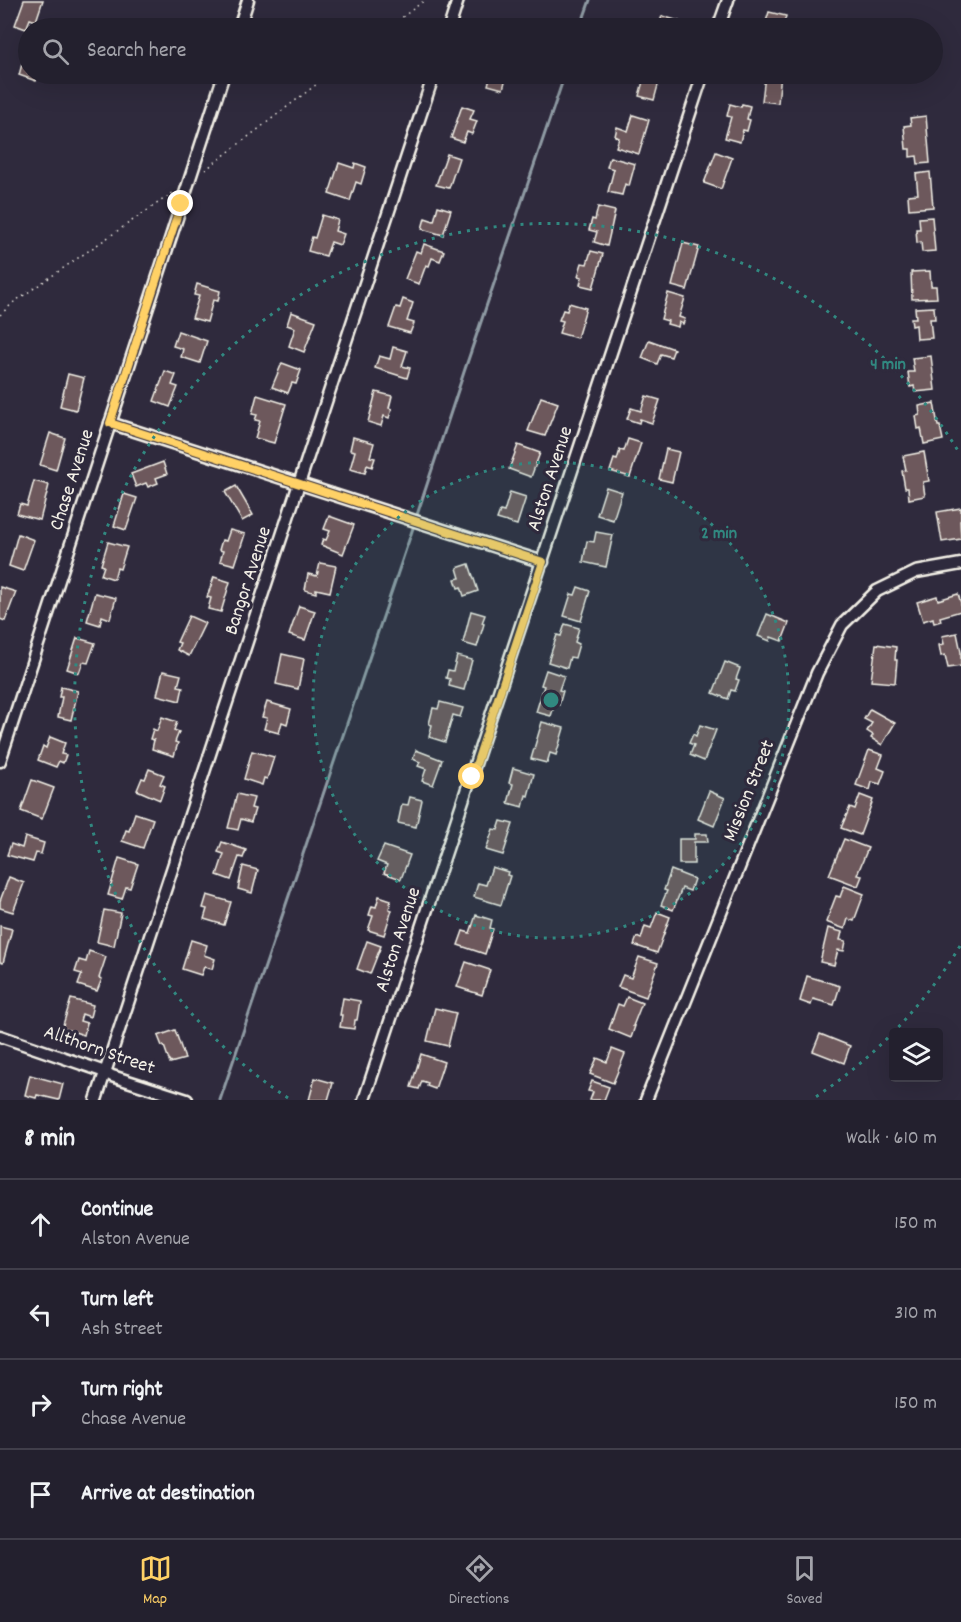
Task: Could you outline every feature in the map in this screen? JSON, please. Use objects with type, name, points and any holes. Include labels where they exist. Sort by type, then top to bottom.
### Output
[{"type":"street","points":[[243,18],[249,0]]},
{"type":"street","points":[[452,18],[458,0]]},
{"type":"street","points":[[722,18],[728,0]]},
{"type":"street","name":"Chase Avenue","points":[[0,760],[221,84]]},
{"type":"street","name":"Bangor Avenue","points":[[96,1100],[431,84]]},
{"type":"street","name":"Alston Avenue","points":[[364,1100],[701,84]]},
{"type":"street","points":[[110,423],[543,562]]},
{"type":"street","name":"Mission Street","points":[[646,1100],[817,673],[842,626],[877,591],[916,572],[961,564]]},
{"type":"street","name":"Allthorn Street","points":[[0,1036],[187,1100]]},
{"type":"path","points":[[401,18],[425,0]]},
{"type":"path","points":[[0,315],[14,302],[188,182],[317,84]]},
{"type":"building","points":[[24,0],[43,0],[37,18],[18,18],[18,26],[15,25]]},
{"type":"building","points":[[769,12],[786,16],[785,18],[767,18]]},
{"type":"building","points":[[488,84],[504,84],[503,89]]},
{"type":"building","points":[[642,84],[658,84],[654,100],[639,96]]},
{"type":"building","points":[[764,84],[780,84],[778,103],[762,101]]},
{"type":"building","points":[[730,104],[741,107],[742,104],[750,106],[747,131],[743,130],[740,142],[725,138],[731,117],[727,116]]},
{"type":"building","points":[[462,106],[474,110],[470,119],[477,121],[472,134],[467,132],[463,142],[451,138]]},
{"type":"building","points":[[633,115],[649,120],[639,154],[616,147],[619,138],[615,136],[617,127],[628,131]]},
{"type":"building","points":[[926,116],[930,163],[918,164],[917,156],[910,157],[910,149],[906,149],[904,126],[911,125],[910,118]]},
{"type":"building","points":[[716,152],[732,158],[721,189],[704,183]]},
{"type":"building","points":[[447,154],[459,158],[449,188],[436,185]]},
{"type":"building","points":[[610,157],[635,164],[629,186],[625,184],[622,195],[608,192],[614,169],[607,167]]},
{"type":"building","points":[[339,163],[354,168],[355,163],[366,167],[361,184],[356,182],[350,201],[329,194]]},
{"type":"building","points":[[930,172],[933,207],[909,209],[908,195],[918,194],[916,174]]},
{"type":"building","points":[[438,206],[451,210],[443,235],[422,229],[425,218],[434,221]]},
{"type":"building","points":[[598,207],[615,211],[607,246],[594,242],[597,232],[589,230],[592,219],[595,220]]},
{"type":"building","points":[[322,215],[338,220],[335,231],[344,234],[340,245],[331,242],[326,256],[308,251],[312,237],[315,238]]},
{"type":"building","points":[[932,217],[935,251],[922,252],[921,242],[917,243],[916,229],[920,229],[919,218]]},
{"type":"building","points":[[683,243],[699,247],[687,290],[672,286]]},
{"type":"building","points":[[424,244],[444,251],[440,261],[432,258],[429,266],[426,265],[419,284],[405,279],[416,251],[421,253]]},
{"type":"building","points":[[591,251],[603,254],[593,288],[580,285],[582,277],[578,276],[582,263],[587,264]]},
{"type":"building","points":[[930,271],[931,286],[936,286],[937,298],[912,299],[911,272]]},
{"type":"building","points":[[197,284],[220,291],[218,301],[213,300],[207,322],[192,318],[199,296],[194,295]]},
{"type":"building","points":[[668,293],[685,298],[679,317],[685,319],[683,324],[679,322],[678,327],[667,324],[668,321],[661,319]]},
{"type":"building","points":[[403,299],[413,303],[407,321],[414,323],[410,333],[389,327],[396,307],[400,308]]},
{"type":"building","points":[[569,303],[586,308],[577,338],[559,333],[563,321],[559,320],[563,310],[567,311]]},
{"type":"building","points":[[934,307],[935,319],[930,319],[932,338],[917,339],[916,325],[912,326],[911,318],[916,318],[915,308]]},
{"type":"building","points":[[291,312],[316,321],[304,352],[289,346],[295,328],[287,325]]},
{"type":"building","points":[[178,331],[207,341],[200,363],[181,357],[183,349],[173,346]]},
{"type":"building","points":[[649,340],[674,349],[671,357],[661,354],[657,364],[642,358]]},
{"type":"building","points":[[393,347],[407,351],[402,366],[410,368],[407,378],[375,368],[379,356],[390,359]]},
{"type":"building","points":[[931,356],[935,390],[915,392],[914,386],[910,387],[908,372],[914,372],[912,358]]},
{"type":"building","points":[[282,363],[301,370],[296,384],[292,383],[288,393],[272,387]]},
{"type":"building","points":[[165,371],[176,375],[172,385],[178,387],[170,407],[154,401]]},
{"type":"building","points":[[68,374],[84,378],[76,410],[60,406]]},
{"type":"building","points":[[376,392],[392,396],[389,418],[384,416],[381,426],[368,422]]},
{"type":"building","points":[[257,395],[286,404],[274,443],[255,438],[260,421],[255,420],[257,415],[252,414]]},
{"type":"building","points":[[646,396],[660,400],[652,423],[640,419],[639,423],[627,419],[631,408],[641,411]]},
{"type":"building","points":[[541,397],[558,403],[545,436],[528,431]]},
{"type":"building","points":[[934,403],[943,440],[924,444],[916,416],[920,415],[919,406]]},
{"type":"building","points":[[50,433],[65,438],[56,470],[40,465]]},
{"type":"building","points":[[353,437],[374,443],[370,457],[375,458],[372,467],[367,465],[365,473],[350,469],[355,451],[350,450]]},
{"type":"building","points":[[628,439],[641,443],[630,477],[610,471],[620,450],[624,451]]},
{"type":"building","points":[[518,445],[540,453],[531,477],[509,469]]},
{"type":"building","points":[[666,449],[679,452],[672,482],[659,479]]},
{"type":"building","points":[[924,452],[929,481],[923,482],[925,496],[909,499],[902,471],[906,470],[903,456]]},
{"type":"building","points":[[163,462],[167,474],[156,478],[158,483],[148,487],[146,483],[136,487],[131,474]]},
{"type":"building","points":[[34,481],[49,485],[40,520],[17,514],[20,504],[27,506]]},
{"type":"building","points":[[236,486],[253,515],[242,521],[225,492]]},
{"type":"building","points":[[606,487],[622,492],[613,520],[597,515]]},
{"type":"building","points":[[510,492],[526,497],[517,525],[497,519],[500,511],[504,512]]},
{"type":"building","points":[[124,494],[137,498],[126,530],[114,526]]},
{"type":"building","points":[[961,508],[961,539],[942,542],[937,512]]},
{"type":"building","points":[[329,516],[354,525],[343,554],[321,545],[330,531],[324,529]]},
{"type":"building","points":[[230,530],[245,534],[235,565],[220,561],[223,551],[219,550],[222,540],[226,541]]},
{"type":"building","points":[[596,532],[613,535],[606,567],[583,562],[587,541],[594,542]]},
{"type":"building","points":[[18,534],[34,540],[23,571],[9,566]]},
{"type":"building","points":[[108,542],[127,547],[114,579],[101,575],[104,566],[101,565]]},
{"type":"building","points":[[320,563],[336,566],[330,592],[316,589],[316,593],[305,590],[308,574],[317,576]]},
{"type":"building","points":[[469,564],[478,591],[464,596],[455,579],[460,578],[457,568]]},
{"type":"building","points":[[214,577],[230,582],[221,612],[208,609],[211,598],[207,597]]},
{"type":"building","points":[[0,587],[16,592],[5,621],[0,619]]},
{"type":"building","points":[[578,587],[590,591],[581,621],[564,616],[571,594],[575,595]]},
{"type":"building","points":[[95,593],[116,598],[110,619],[102,616],[100,625],[87,621]]},
{"type":"building","points":[[958,594],[961,611],[940,617],[941,621],[934,623],[933,618],[923,621],[917,602],[937,596],[938,600]]},
{"type":"building","points":[[299,606],[315,611],[305,640],[289,635]]},
{"type":"building","points":[[471,611],[485,615],[477,647],[463,643]]},
{"type":"building","points":[[767,614],[789,623],[782,641],[771,637],[770,641],[758,636]]},
{"type":"building","points":[[189,616],[205,623],[189,656],[177,650],[180,643],[177,642]]},
{"type":"building","points":[[565,624],[579,628],[575,642],[579,644],[575,658],[570,657],[567,668],[548,662],[557,635],[561,636]]},
{"type":"building","points":[[957,633],[961,666],[948,668],[945,655],[941,656],[939,645],[944,644],[942,636]]},
{"type":"building","points":[[77,638],[95,643],[88,663],[83,662],[79,673],[67,669]]},
{"type":"building","points":[[876,644],[896,647],[895,683],[871,681]]},
{"type":"building","points":[[282,654],[304,659],[298,689],[276,684]]},
{"type":"building","points":[[457,656],[472,660],[464,690],[449,686],[450,679],[446,678],[448,670],[453,671]]},
{"type":"building","points":[[725,662],[740,668],[735,691],[731,690],[728,699],[713,693]]},
{"type":"building","points":[[546,670],[564,676],[559,690],[563,691],[559,705],[555,703],[551,716],[536,712]]},
{"type":"building","points":[[163,671],[181,675],[178,686],[183,687],[180,701],[157,695]]},
{"type":"building","points":[[61,687],[78,691],[71,720],[58,717],[62,697],[59,697]]},
{"type":"building","points":[[267,702],[291,709],[287,724],[282,722],[279,733],[264,729],[267,718],[262,717]]},
{"type":"building","points":[[440,702],[463,708],[460,717],[453,715],[445,742],[429,737],[433,708],[438,709]]},
{"type":"building","points":[[870,709],[895,723],[882,745],[871,738],[873,735],[867,731],[872,723],[864,719]]},
{"type":"building","points":[[162,717],[177,722],[174,730],[179,732],[175,742],[178,743],[174,756],[152,749],[154,740],[150,739],[153,729],[157,731]]},
{"type":"building","points":[[542,722],[564,728],[556,755],[550,753],[547,763],[531,759]]},
{"type":"building","points":[[700,725],[716,730],[704,761],[690,755],[694,745],[689,743],[693,734],[696,736]]},
{"type":"building","points":[[50,737],[65,743],[61,754],[66,755],[63,763],[59,761],[56,767],[38,760],[43,746],[46,748]]},
{"type":"building","points":[[416,750],[442,760],[433,785],[422,781],[426,769],[418,766],[420,762],[413,759]]},
{"type":"building","points":[[869,750],[883,755],[878,768],[885,771],[880,784],[872,782],[870,790],[856,785]]},
{"type":"building","points":[[252,751],[274,757],[267,779],[264,778],[262,785],[244,779]]},
{"type":"building","points":[[513,768],[534,774],[523,807],[508,803],[513,784],[509,783]]},
{"type":"building","points":[[149,769],[164,775],[160,784],[165,786],[160,800],[137,790]]},
{"type":"building","points":[[32,780],[54,788],[42,819],[21,811]]},
{"type":"building","points":[[709,791],[725,798],[714,826],[698,819]]},
{"type":"building","points":[[237,794],[254,798],[251,808],[255,809],[251,822],[241,819],[238,830],[228,828]]},
{"type":"building","points":[[860,795],[873,800],[860,835],[841,828],[850,807],[855,809]]},
{"type":"building","points":[[410,797],[422,800],[416,827],[398,823],[402,804],[408,805]]},
{"type":"building","points":[[135,813],[153,819],[143,848],[122,841],[126,830],[129,831]]},
{"type":"building","points":[[501,821],[513,824],[503,855],[486,850],[493,829],[498,830]]},
{"type":"building","points":[[695,834],[707,834],[708,842],[694,842],[694,864],[679,864],[679,839],[695,839]]},
{"type":"building","points":[[25,837],[44,843],[41,854],[36,853],[33,862],[7,855],[11,844],[22,848]]},
{"type":"building","points":[[844,839],[868,848],[857,875],[862,876],[858,886],[829,875]]},
{"type":"building","points":[[222,842],[246,850],[243,858],[239,857],[231,880],[217,875],[224,854],[218,852]]},
{"type":"building","points":[[384,846],[410,855],[401,879],[384,873],[387,865],[377,861]]},
{"type":"building","points":[[119,858],[138,864],[130,888],[126,887],[122,899],[108,895]]},
{"type":"building","points":[[243,866],[258,870],[252,893],[238,889]]},
{"type":"building","points":[[492,867],[508,872],[507,875],[510,876],[501,905],[474,897],[478,883],[486,885]]},
{"type":"building","points":[[671,870],[694,879],[690,891],[682,888],[673,910],[661,905],[667,891],[664,890]]},
{"type":"building","points":[[9,877],[24,883],[13,912],[0,908],[0,901]]},
{"type":"building","points":[[844,886],[864,894],[854,921],[848,919],[845,929],[826,922],[836,896],[840,897]]},
{"type":"building","points":[[207,895],[231,902],[224,925],[204,919],[207,909],[203,908]]},
{"type":"building","points":[[379,896],[391,900],[389,909],[392,910],[384,935],[368,930],[373,916],[369,915],[372,906],[376,907]]},
{"type":"building","points":[[104,910],[121,913],[114,946],[97,942]]},
{"type":"building","points":[[657,912],[670,917],[657,953],[634,945],[637,937],[641,939],[645,926],[651,928]]},
{"type":"building","points":[[476,915],[492,920],[490,928],[493,929],[485,954],[458,945],[463,931],[470,933]]},
{"type":"building","points":[[0,926],[12,929],[3,963],[0,962]]},
{"type":"building","points":[[828,928],[842,932],[840,940],[846,941],[844,951],[838,950],[834,965],[820,962]]},
{"type":"building","points":[[191,940],[207,945],[204,955],[215,959],[212,969],[204,967],[201,975],[182,969]]},
{"type":"building","points":[[367,941],[381,946],[370,974],[357,969]]},
{"type":"building","points":[[89,951],[106,957],[97,991],[78,985],[82,974],[75,972],[79,960],[86,962]]},
{"type":"building","points":[[639,957],[658,963],[646,997],[618,987],[623,975],[631,978]]},
{"type":"building","points":[[466,962],[490,970],[482,995],[457,987]]},
{"type":"building","points":[[807,976],[840,986],[834,1005],[813,999],[811,1005],[800,1001]]},
{"type":"building","points":[[627,997],[642,1003],[631,1038],[609,1029],[618,1004],[623,1006]]},
{"type":"building","points":[[343,998],[360,1001],[354,1029],[340,1027]]},
{"type":"building","points":[[71,999],[93,1005],[90,1017],[82,1014],[80,1021],[87,1023],[84,1035],[62,1028]]},
{"type":"building","points":[[435,1008],[456,1013],[448,1046],[427,1041]]},
{"type":"building","points":[[175,1030],[185,1059],[170,1063],[158,1036]]},
{"type":"building","points":[[820,1034],[850,1046],[844,1063],[813,1051]]},
{"type":"building","points":[[612,1049],[625,1054],[613,1083],[590,1074],[597,1058],[607,1062]]},
{"type":"building","points":[[421,1054],[444,1062],[435,1089],[422,1081],[419,1089],[411,1087]]},
{"type":"building","points":[[30,1075],[63,1084],[59,1100],[25,1095]]},
{"type":"building","points":[[315,1078],[333,1083],[328,1100],[309,1100]]},
{"type":"building","points":[[592,1081],[609,1087],[604,1100],[590,1100],[593,1092],[588,1091]]},
{"type":"waterway","points":[[584,18],[590,0]]},
{"type":"waterway","points":[[416,518],[562,84]]},
{"type":"waterway","points":[[220,1100],[414,525]]},
{"type":"route","points":[[181,204],[110,423],[543,562],[472,777]]}]
